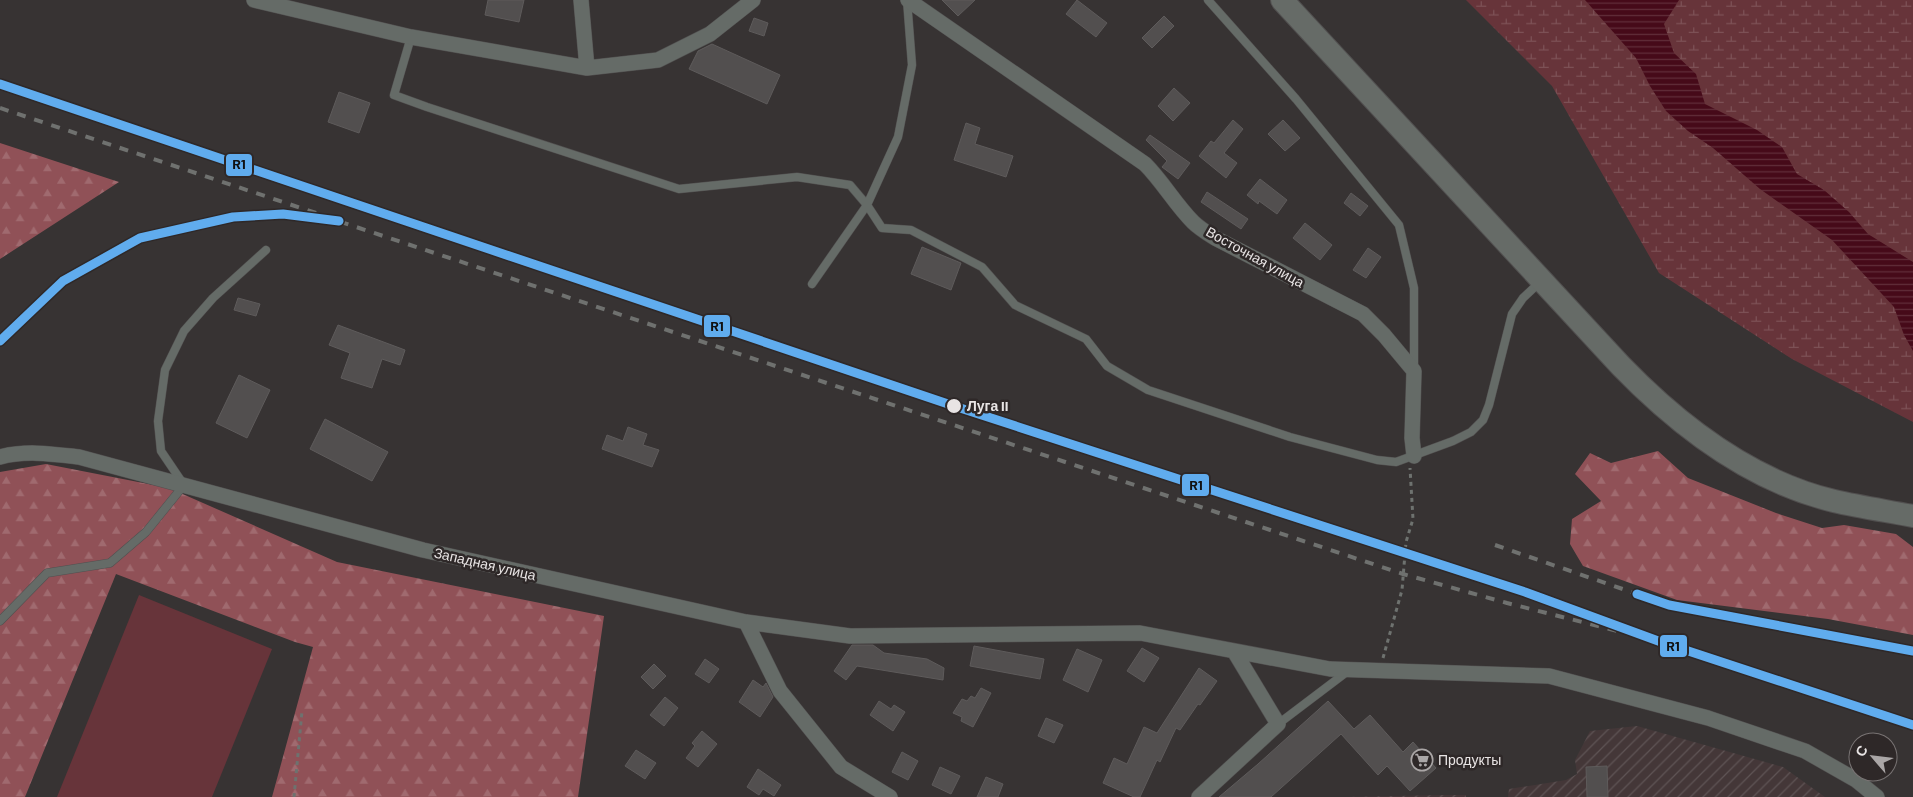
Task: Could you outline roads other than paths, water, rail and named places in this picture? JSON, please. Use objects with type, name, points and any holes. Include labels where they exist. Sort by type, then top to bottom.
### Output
[{"type":"main road","points":[[1282,0],[1646,392],[1720,450],[1752,470],[1792,487],[1833,501],[1913,516]]},
{"type":"street","points":[[254,0],[411,37],[587,68],[658,60],[710,34],[753,0]]},
{"type":"street","points":[[581,0],[587,68]]},
{"type":"street","name":"Восточная улица","points":[[908,0],[1145,164],[1194,223],[1215,238],[1363,314],[1384,335],[1414,371]]},
{"type":"street","points":[[1414,371],[1412,438],[1414,456]]},
{"type":"street","name":"Западная улица","points":[[0,457],[11,454],[44,453],[79,457],[424,550],[746,622],[850,636],[1140,633],[1330,669],[1549,676],[1708,718],[1805,751],[1856,780],[1877,797]]},
{"type":"street","points":[[746,622],[780,691],[841,767],[890,797]]},
{"type":"street","points":[[1200,797],[1278,724],[1234,651]]},
{"type":"lane","points":[[812,284],[867,205],[898,137],[912,64],[908,0]]},
{"type":"lane","points":[[1208,0],[1296,98],[1399,225],[1414,288],[1414,371]]},
{"type":"lane","points":[[411,37],[394,94],[427,107],[679,189],[797,177],[850,185],[867,205],[882,228],[911,230],[982,267],[1015,306],[1086,339],[1107,366],[1148,390],[1290,437],[1377,460],[1396,462],[1454,441],[1471,432],[1483,420],[1490,405],[1512,314],[1523,298],[1542,280]]},
{"type":"lane","points":[[0,620],[47,573],[110,562],[146,532],[184,485],[160,451],[158,421],[165,370],[184,331],[213,298],[266,250]]},
{"type":"lane","points":[[1278,724],[1350,670]]},
{"type":"railway","points":[[0,108],[316,213]]},
{"type":"railway","points":[[0,341],[63,281],[140,238],[233,217],[283,214],[335,220],[1403,574],[1507,603],[1661,642]]},
{"type":"railway","points":[[1495,545],[1669,605],[1913,651]]},
{"type":"place","name":"Луга II","points":[[954,406]]},
{"type":"place","name":"Продукты","points":[[1422,760]]}]
